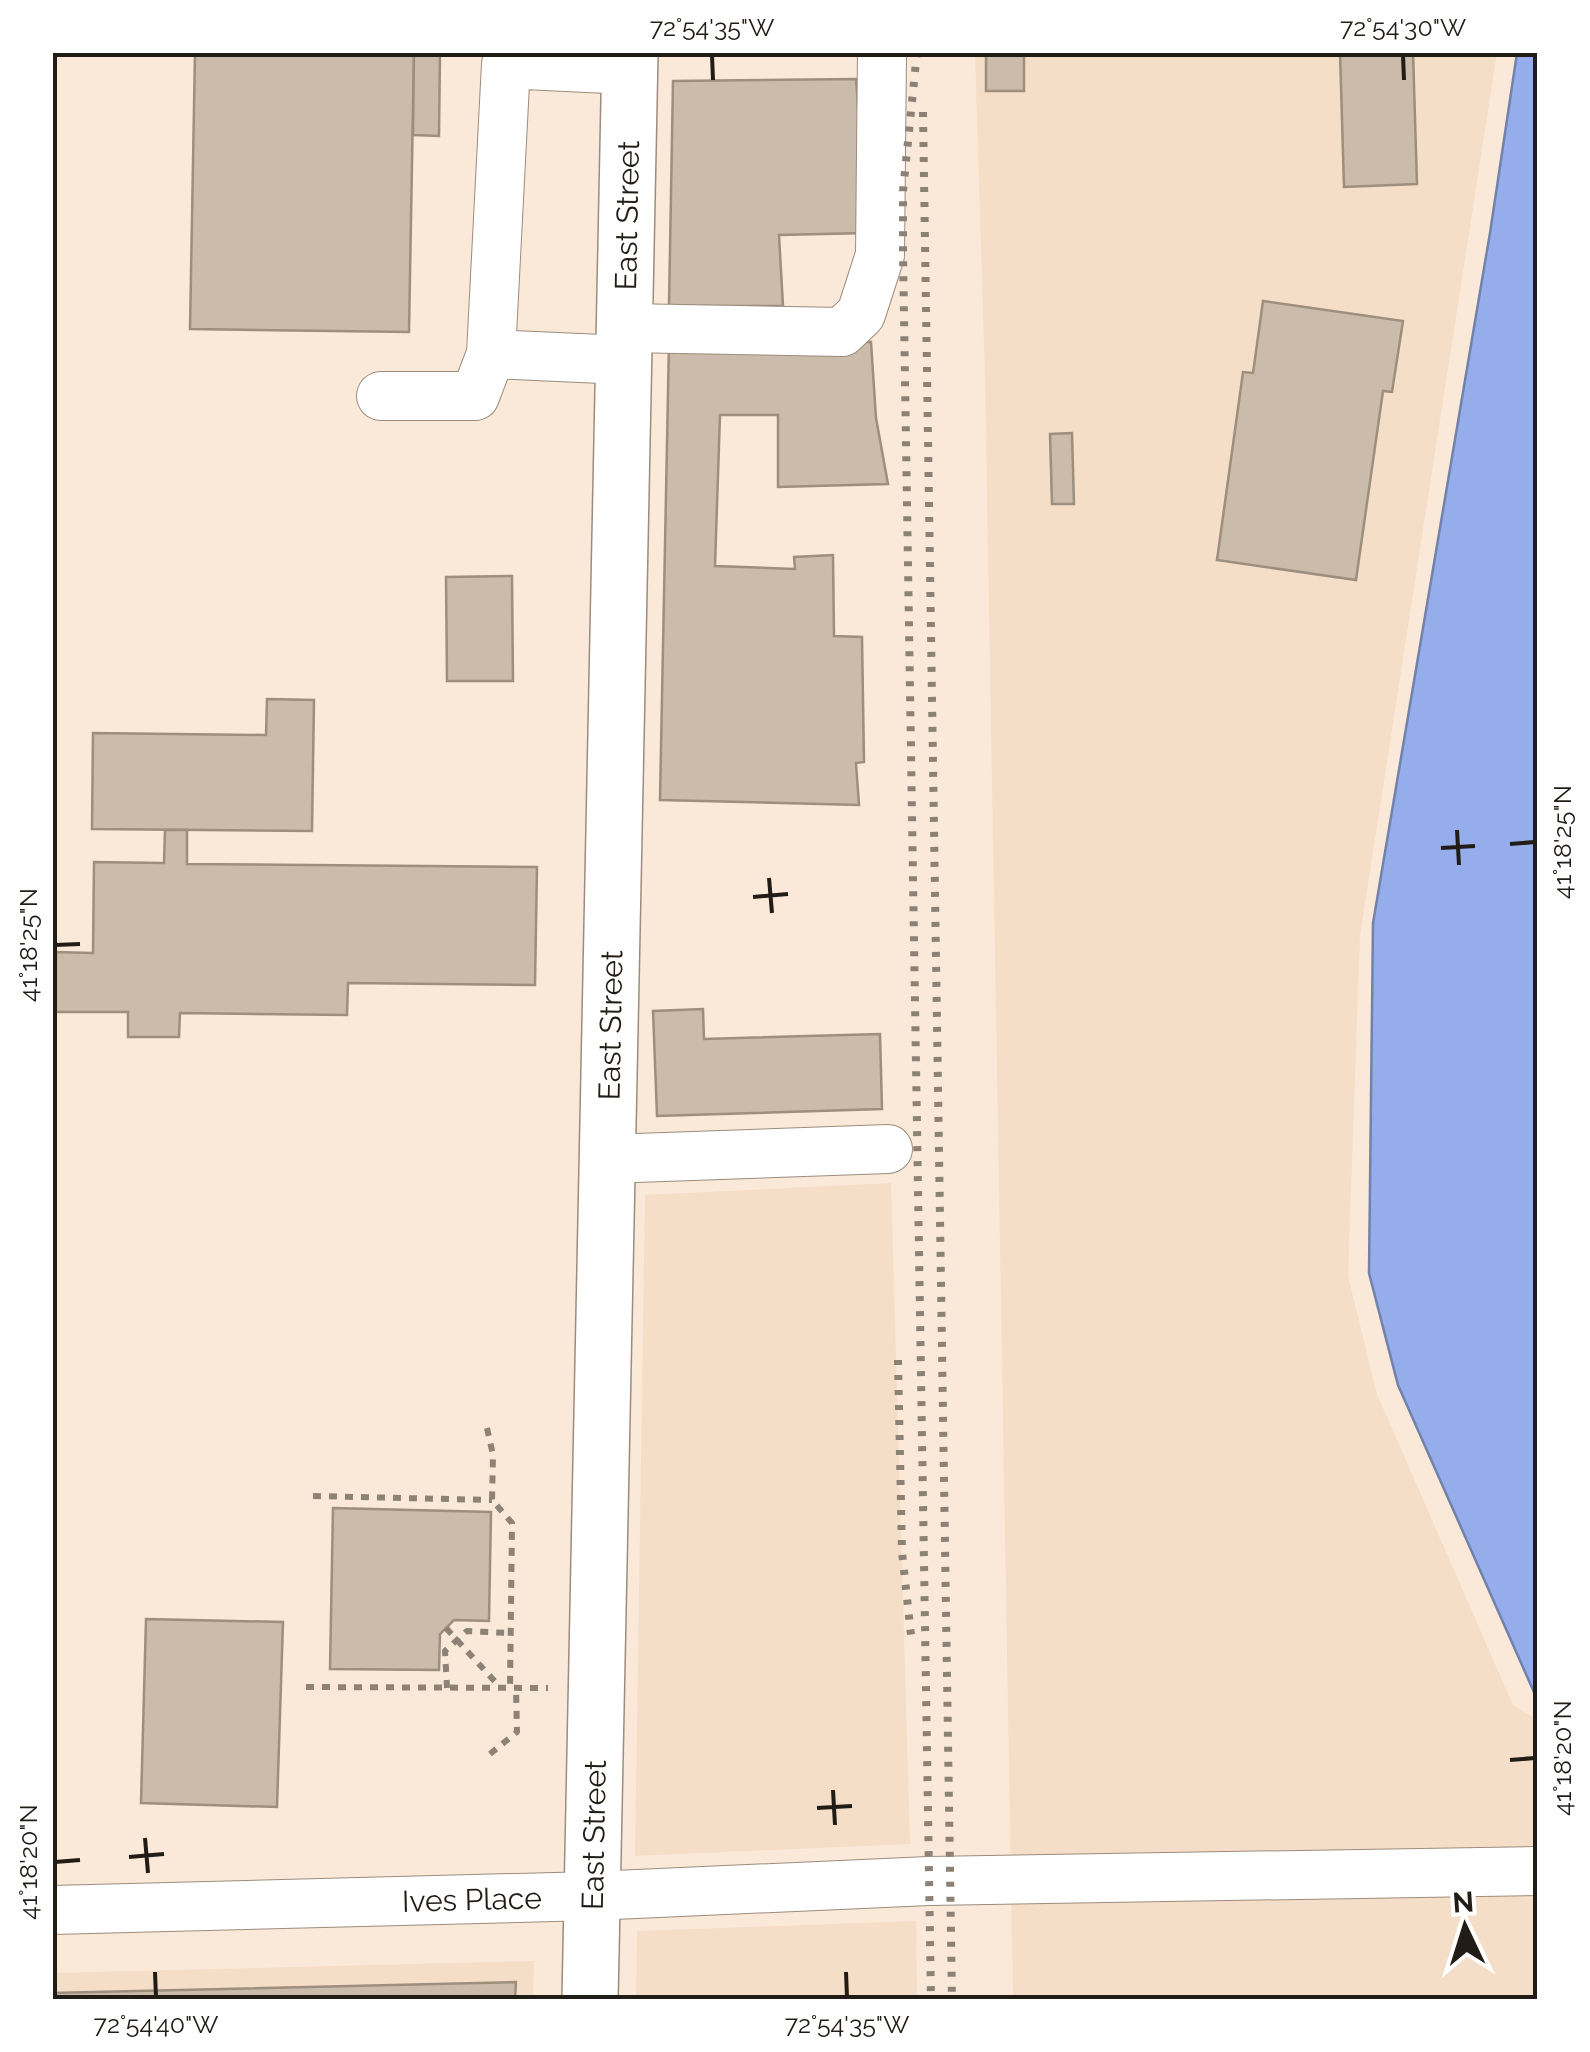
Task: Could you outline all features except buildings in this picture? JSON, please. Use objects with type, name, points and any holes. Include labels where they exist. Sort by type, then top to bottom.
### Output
[{"type":"main road","name":"East Street","points":[[590,2000],[618,1895],[607,1159],[629,61]]},
{"type":"street","points":[[491,354],[842,332],[861,314],[880,254],[882,52]]},
{"type":"street","points":[[381,396],[475,396],[491,354],[506,64],[629,61]]},
{"type":"street","points":[[607,1159],[888,1149]]},
{"type":"street","name":"Ives Place","points":[[52,1910],[618,1895],[930,1881],[1538,1871]]},
{"type":"path","points":[[487,1428],[493,1455],[492,1500],[512,1523],[509,1688],[517,1732],[490,1754]]},
{"type":"path","points":[[313,1496],[492,1500]]},
{"type":"path","points":[[446,1628],[509,1688]]},
{"type":"path","points":[[447,1688],[445,1652],[467,1632],[509,1633]]},
{"type":"path","points":[[306,1687],[548,1688]]},
{"type":"shaded area","points":[[975,53],[1497,53],[1360,936],[1348,1276],[1377,1394],[1513,1705],[1537,1719],[1537,1999],[1013,1999],[985,379]]},
{"type":"shaded area","points":[[891,1183],[910,1844],[635,1856],[645,1195]]},
{"type":"shaded area","points":[[916,1921],[917,1999],[636,1999],[637,1931]]},
{"type":"shaded area","points":[[534,1961],[533,2000],[53,1999],[52,1973]]},
{"type":"water","points":[[1517,53],[1538,53],[1537,1699],[1398,1385],[1369,1273],[1373,923]]},
{"type":"railway","points":[[917,52],[903,191],[903,253],[931,2000]]},
{"type":"railway","points":[[923,112],[952,2000]]},
{"type":"railway","points":[[898,1360],[902,1552],[911,1635]]}]
